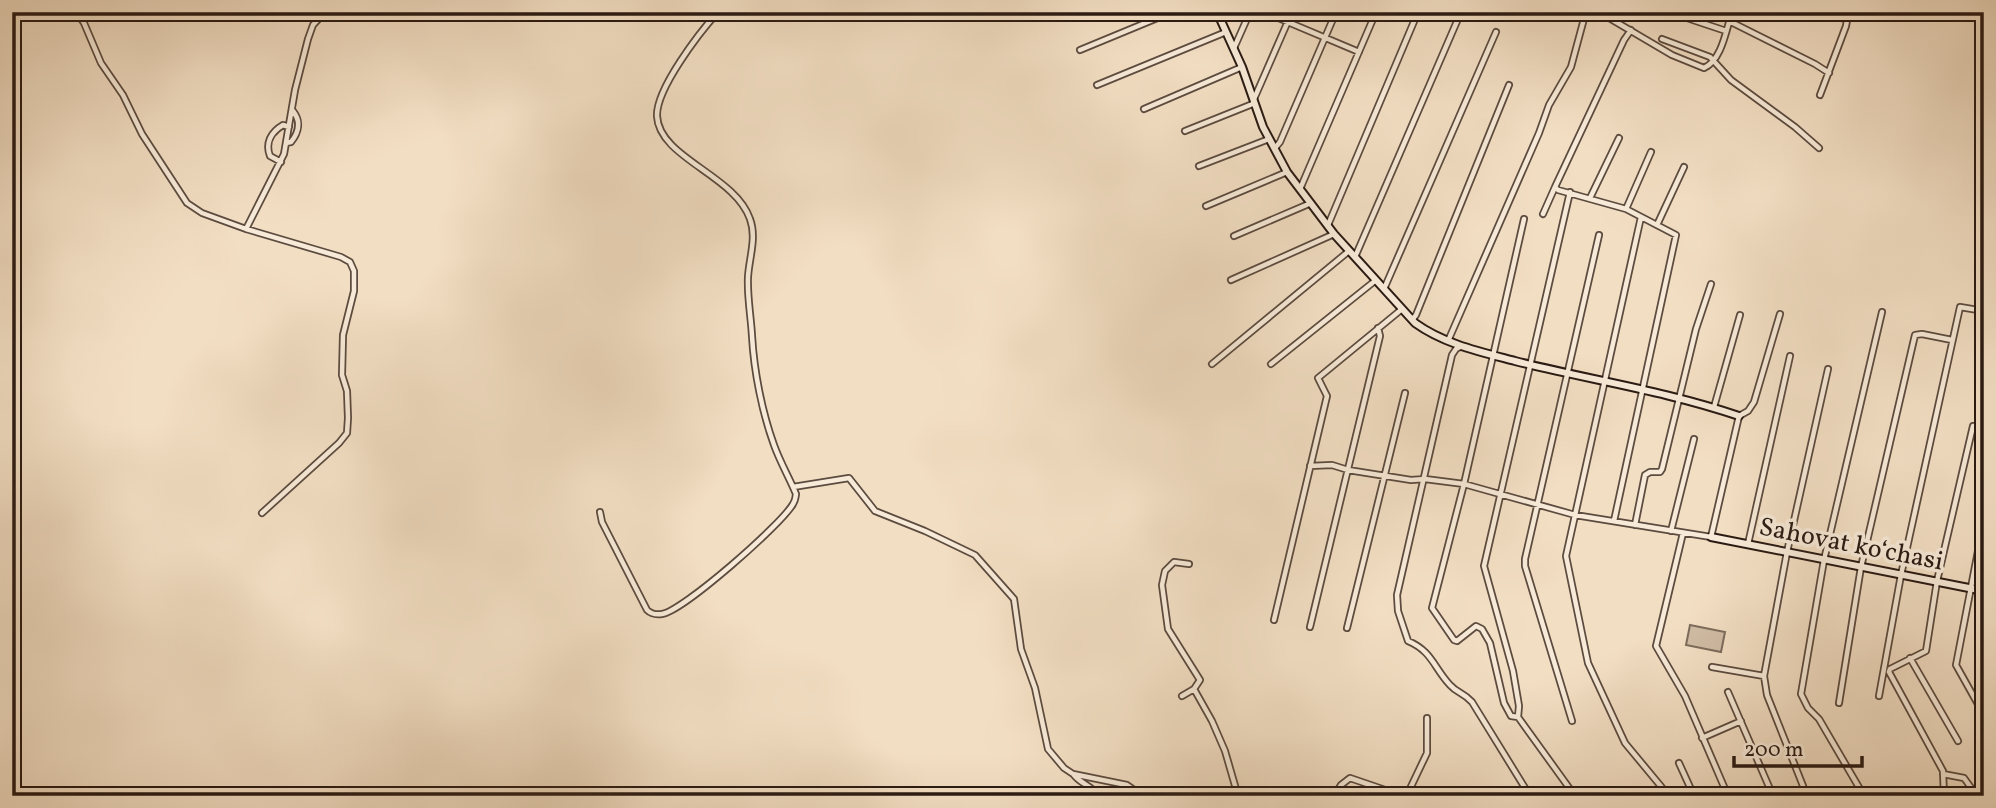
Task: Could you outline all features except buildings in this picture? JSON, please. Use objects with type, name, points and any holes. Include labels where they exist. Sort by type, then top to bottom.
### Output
[{"type":"street","points":[[76,12],[84,23],[101,64],[123,95],[142,134],[187,203],[202,213],[246,229],[341,257],[350,262],[354,271],[354,291],[343,335],[342,375],[347,391],[347,433],[262,513]]},
{"type":"street","points":[[246,229],[272,174],[281,162],[311,30],[325,12]]},
{"type":"street","points":[[600,512],[602,522],[646,610],[651,614],[663,614],[692,598],[752,546],[793,505],[796,494],[774,444],[763,406],[754,353],[748,281],[754,239],[751,220],[741,201],[729,188],[663,138],[657,122],[657,104],[666,86],[694,41],[718,12]]},
{"type":"street","points":[[1080,50],[1172,12]]},
{"type":"street","points":[[1217,12],[1242,67],[1269,139],[1287,172],[1334,234],[1411,321],[1427,332],[1462,346],[1530,365],[1679,397],[1739,415],[1748,411],[1754,402],[1780,314]]},
{"type":"street","points":[[1234,48],[1250,12]]},
{"type":"street","points":[[1264,12],[1359,52]]},
{"type":"street","points":[[1185,131],[1255,101],[1292,12]]},
{"type":"street","points":[[1274,149],[1280,142],[1336,12]]},
{"type":"street","points":[[1300,189],[1376,12]]},
{"type":"street","points":[[1328,225],[1418,12]]},
{"type":"street","points":[[1355,257],[1461,12]]},
{"type":"street","points":[[1448,341],[1539,133],[1549,104],[1571,67],[1588,12]]},
{"type":"street","points":[[1599,12],[1672,55],[1704,68],[1714,60],[1732,12]]},
{"type":"street","points":[[1669,12],[1726,31]]},
{"type":"street","points":[[1820,94],[1847,20],[1826,12]]},
{"type":"street","points":[[1729,21],[1829,73]]},
{"type":"street","points":[[1544,214],[1631,30]]},
{"type":"street","points":[[1097,85],[1226,32]]},
{"type":"street","points":[[1384,289],[1496,32]]},
{"type":"street","points":[[1662,39],[1714,60],[1731,80],[1819,148]]},
{"type":"street","points":[[1144,109],[1242,67]]},
{"type":"street","points":[[1411,321],[1416,315],[1479,164],[1509,85]]},
{"type":"street","points":[[286,143],[291,142],[298,129],[298,119],[292,110]]},
{"type":"street","points":[[281,162],[270,156],[269,139],[276,129],[283,125],[289,127]]},
{"type":"street","points":[[1590,198],[1619,138]]},
{"type":"street","points":[[1199,166],[1269,139]]},
{"type":"street","points":[[1626,209],[1651,152]]},
{"type":"street","points":[[1657,225],[1684,167]]},
{"type":"street","points":[[1206,206],[1287,172]]},
{"type":"street","points":[[1555,187],[1626,209],[1676,235],[1614,522]]},
{"type":"street","points":[[1570,192],[1484,566],[1513,671],[1519,706],[1518,717],[1575,796]]},
{"type":"street","points":[[1234,236],[1311,203]]},
{"type":"street","points":[[1641,217],[1566,556],[1588,663],[1625,743],[1664,790],[1663,796]]},
{"type":"street","points":[[1518,717],[1511,716],[1504,703],[1486,635],[1476,626],[1454,640],[1432,608],[1464,484],[1524,219]]},
{"type":"street","points":[[1231,280],[1334,234]]},
{"type":"street","points":[[1572,721],[1525,566],[1599,234]]},
{"type":"street","points":[[1212,364],[1349,251]]},
{"type":"street","points":[[1271,364],[1376,280]]},
{"type":"street","points":[[1635,525],[1645,475],[1660,472],[1662,469],[1696,329],[1711,284]]},
{"type":"street","points":[[1879,696],[1901,575],[1960,307],[1984,311]]},
{"type":"street","points":[[1274,620],[1327,396],[1318,378],[1402,309]]},
{"type":"street","points":[[1864,796],[1819,719],[1808,708],[1801,694],[1824,559],[1882,312]]},
{"type":"street","points":[[1714,407],[1740,315]]},
{"type":"street","points":[[1310,627],[1380,336],[1378,328]]},
{"type":"street","points":[[1839,702],[1861,567],[1915,335],[1916,333],[1952,340]]},
{"type":"street","points":[[1462,346],[1452,355],[1397,595],[1398,611],[1408,641],[1422,647],[1450,685],[1463,692],[1472,702],[1530,796]]},
{"type":"street","points":[[1748,544],[1790,356]]},
{"type":"street","points":[[1807,796],[1767,695],[1764,676],[1787,552],[1828,369]]},
{"type":"street","points":[[1347,628],[1405,393]]},
{"type":"street","points":[[1310,466],[1332,465],[1411,480],[1464,484],[1575,515],[1711,537],[1739,415]]},
{"type":"street","points":[[1944,796],[1943,774],[1889,672],[1910,657],[1926,651],[1937,581],[1973,426]]},
{"type":"street","points":[[1671,531],[1694,439]]},
{"type":"street","points":[[793,487],[849,478],[875,512],[925,531],[975,555],[1014,598],[1021,649],[1035,688],[1048,749],[1080,783],[1099,796]]},
{"type":"street","points":[[1984,520],[1956,665],[1984,715]]},
{"type":"street","points":[[1683,533],[1656,646],[1685,696],[1728,796]]},
{"type":"street","name":"Sahovat koʻchasi","points":[[1711,537],[1984,591]]},
{"type":"street","points":[[1182,696],[1194,689],[1200,680],[1169,632],[1162,585],[1165,570],[1169,565],[1174,562],[1189,564]]},
{"type":"street","points":[[1910,657],[1958,741]]},
{"type":"street","points":[[1712,667],[1764,676]]},
{"type":"street","points":[[1194,689],[1225,751],[1238,796]]},
{"type":"street","points":[[1728,692],[1773,796]]},
{"type":"street","points":[[1334,796],[1350,778],[1389,794],[1408,795],[1427,753],[1427,718]]},
{"type":"street","points":[[1702,738],[1741,721]]},
{"type":"street","points":[[1679,763],[1695,796]]},
{"type":"street","points":[[1073,774],[1127,785],[1143,796]]},
{"type":"street","points":[[1943,774],[1964,778],[1978,796]]},
{"type":"street","points":[[1755,796],[1770,789]]},
{"type":"shaded area","points":[[1690,625],[1725,632],[1721,652],[1686,645]]}]
